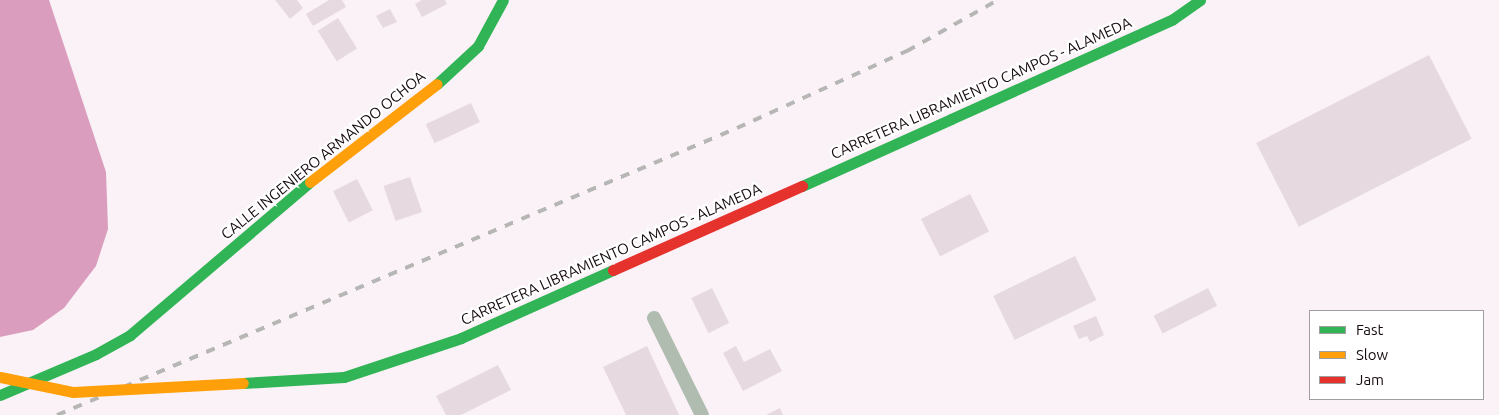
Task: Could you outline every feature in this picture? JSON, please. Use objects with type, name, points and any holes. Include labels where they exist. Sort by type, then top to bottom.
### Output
[{"type":"main road","name":"CALLE INGENIERO ARMANDO OCHOA","points":[[0,395],[96,354],[130,335],[276,208],[430,90],[478,46],[503,0]]},
{"type":"main road","name":"CARRETERA LIBRAMIENTO CAMPOS - ALAMEDA","points":[[0,377],[73,392],[344,377],[461,338],[1173,18],[1200,0]]},
{"type":"lane","points":[[654,318],[702,415]]},
{"type":"shaded area","points":[[0,0],[49,0],[106,172],[108,229],[96,266],[64,308],[33,330],[0,337]]},
{"type":"building","points":[[275,0],[297,0],[303,8],[290,19]]},
{"type":"building","points":[[329,0],[342,0],[346,7],[313,26],[306,14]]},
{"type":"building","points":[[422,0],[445,0],[447,4],[422,17],[415,4]]},
{"type":"building","points":[[390,9],[397,22],[383,28],[376,16]]},
{"type":"building","points":[[338,18],[357,49],[337,61],[318,31]]},
{"type":"building","points":[[1429,55],[1472,139],[1299,227],[1256,143]]},
{"type":"building","points":[[471,103],[480,122],[435,143],[426,124]]},
{"type":"building","points":[[410,177],[422,212],[396,221],[384,186]]},
{"type":"building","points":[[357,179],[373,210],[349,222],[333,191]]},
{"type":"building","points":[[970,194],[989,231],[940,256],[921,219]]},
{"type":"building","points":[[1075,256],[1096,300],[1015,340],[993,296]]},
{"type":"building","points":[[712,288],[729,323],[708,333],[691,298]]},
{"type":"building","points":[[1208,288],[1217,306],[1163,334],[1154,316]]},
{"type":"building","points":[[1096,316],[1104,335],[1090,342],[1087,336],[1079,339],[1073,326]]},
{"type":"building","points":[[647,346],[679,415],[626,415],[603,367]]},
{"type":"building","points":[[736,346],[744,362],[770,349],[782,371],[743,391],[723,353]]},
{"type":"building","points":[[498,365],[511,390],[461,415],[446,415],[436,396]]},
{"type":"building","points":[[780,408],[783,415],[766,415]]},
{"type":"railway","points":[[57,415],[737,128],[907,51],[998,0]]},
{"type":"traffic: fast","points":[[437,84],[478,46],[503,0]]},
{"type":"traffic: fast","points":[[951,119],[1173,19],[1200,0]]},
{"type":"traffic: fast","points":[[802,186],[951,119]]},
{"type":"traffic: fast","points":[[0,395],[96,354],[130,335],[310,182]]},
{"type":"traffic: fast","points":[[243,383],[344,377],[461,338],[613,270]]},
{"type":"traffic: slow","points":[[310,182],[437,84]]},
{"type":"traffic: slow","points":[[0,377],[73,392],[243,383]]},
{"type":"traffic: jam","points":[[613,270],[802,186]]}]
